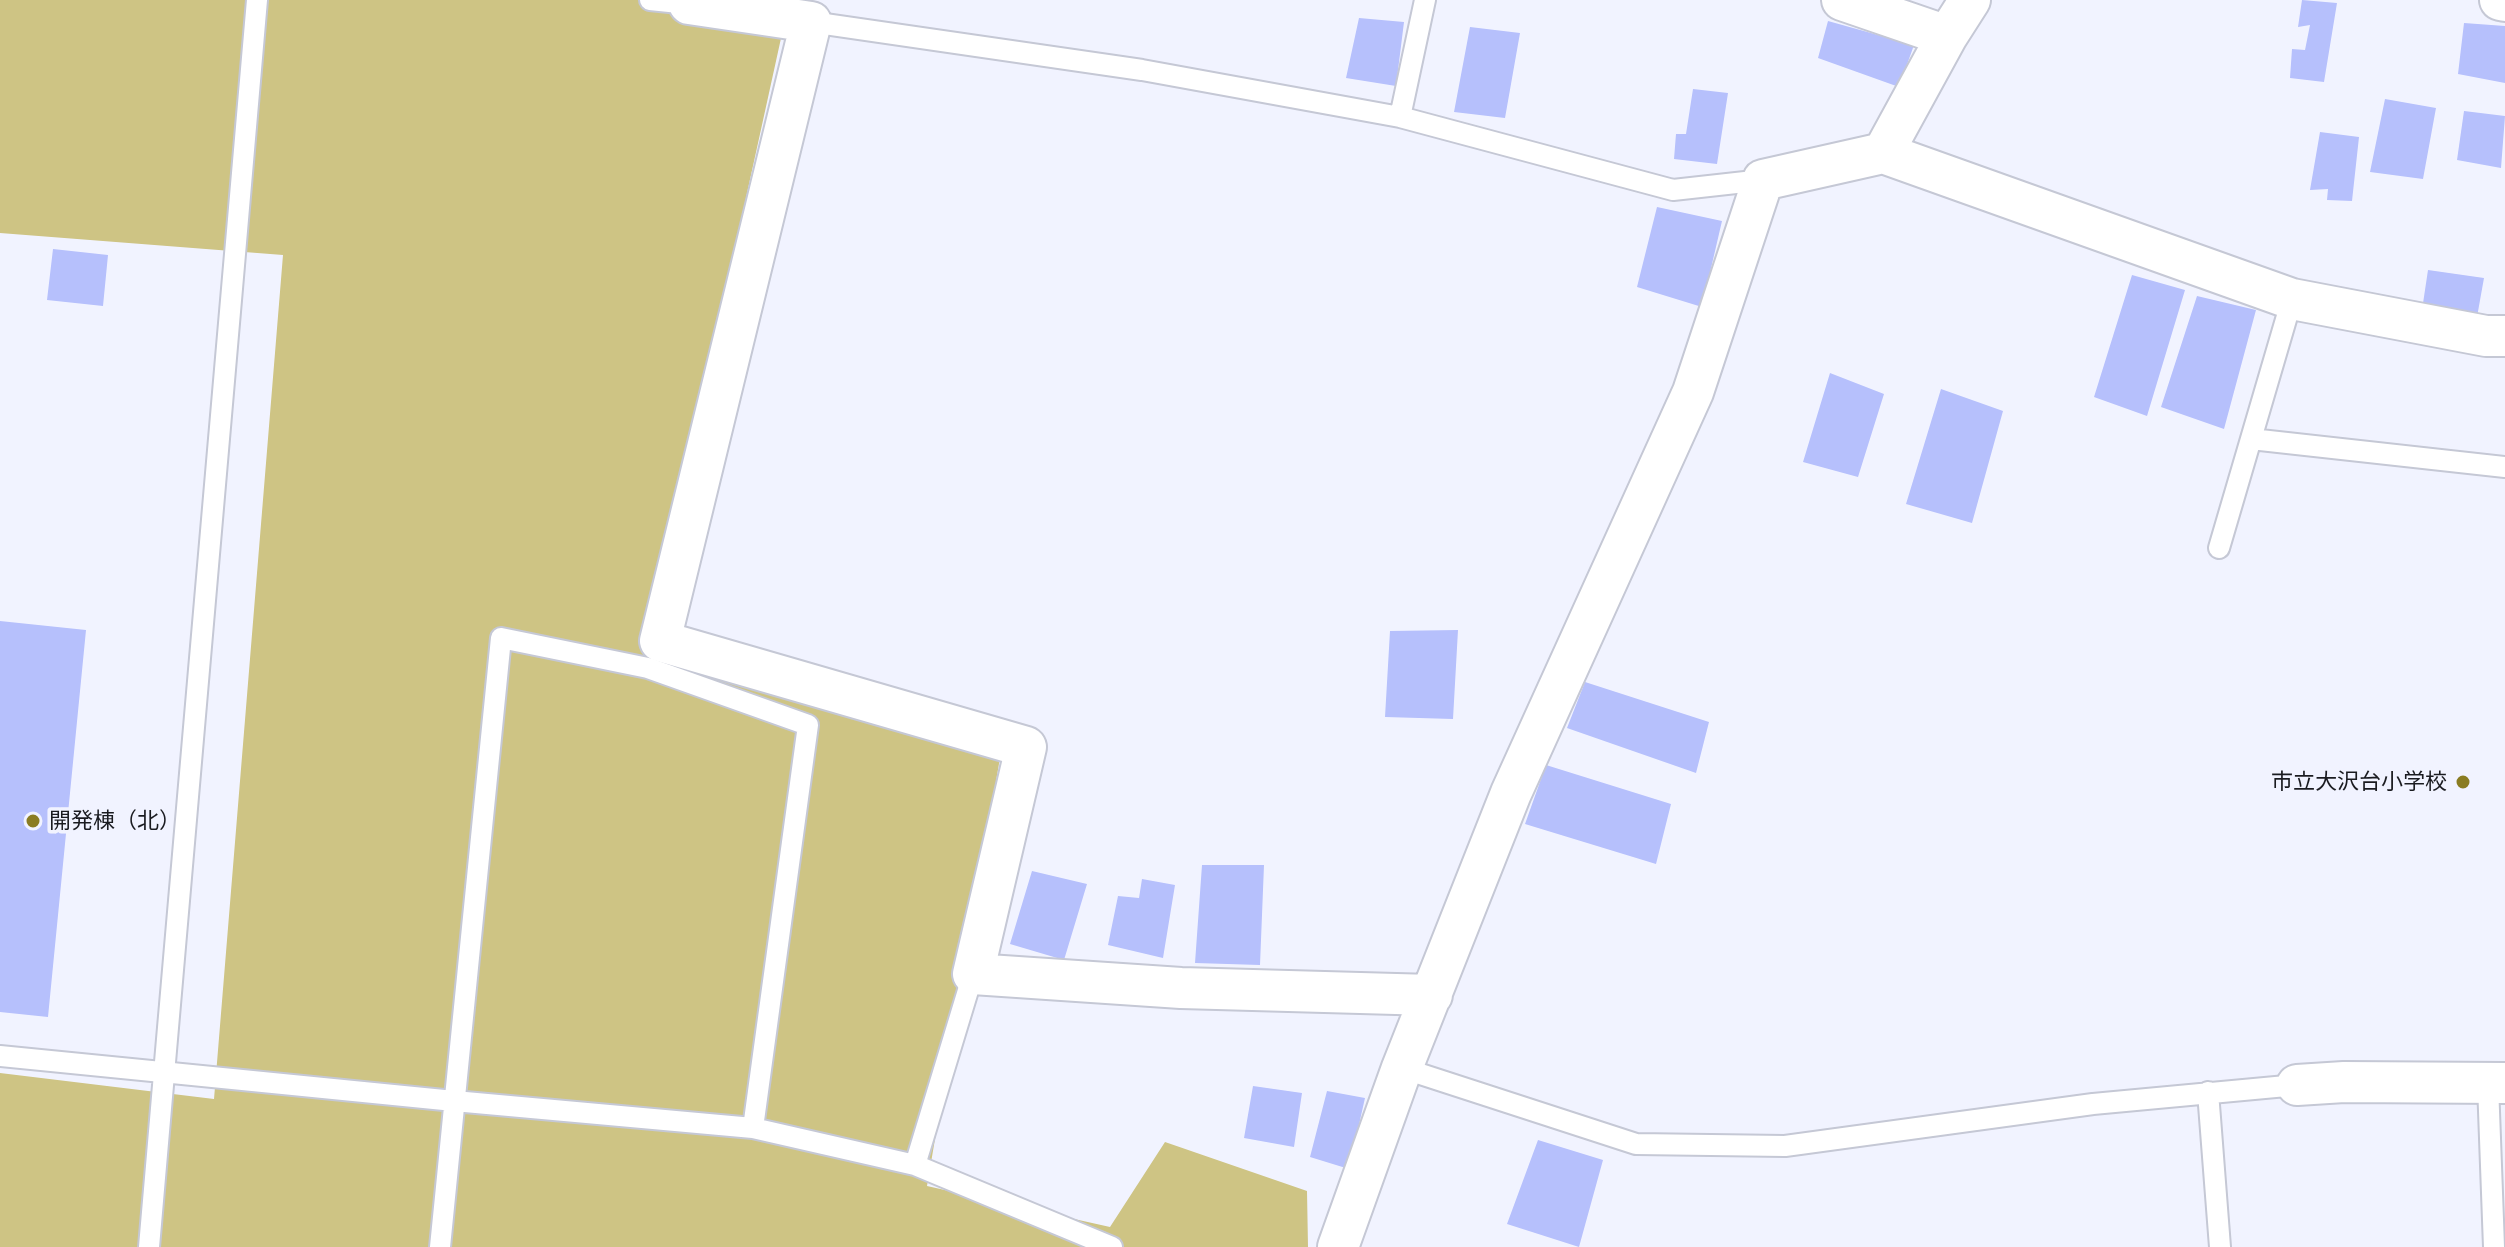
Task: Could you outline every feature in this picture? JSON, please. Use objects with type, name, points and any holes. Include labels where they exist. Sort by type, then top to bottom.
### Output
[{"type":"street","points":[[1842,0],[1947,36]]},
{"type":"street","points":[[1883,153],[1970,0]]},
{"type":"street","points":[[690,2],[811,22],[660,641],[1026,747],[973,974],[1181,988],[1432,995]]},
{"type":"street","points":[[1338,1247],[1402,1068],[1511,793],[1693,392],[1763,180],[1883,153],[2292,299],[2486,336],[2505,336]]},
{"type":"street","points":[[2297,1085],[2344,1082],[2496,1083]]},
{"type":"lane","points":[[149,1247],[257,0]]},
{"type":"lane","points":[[650,0],[690,2]]},
{"type":"lane","points":[[1400,117],[1425,0]]},
{"type":"lane","points":[[811,22],[1142,70],[1400,117],[1673,190],[1763,180]]},
{"type":"lane","points":[[2219,548],[2292,299]]},
{"type":"lane","points":[[2251,439],[2505,467]]},
{"type":"lane","points":[[440,1247],[501,638],[648,668],[808,725],[753,1128]]},
{"type":"lane","points":[[915,1165],[973,974]]},
{"type":"lane","points":[[0,1056],[753,1128],[915,1165],[1112,1247]]},
{"type":"lane","points":[[1402,1068],[1636,1144],[1785,1146],[2093,1104],[2297,1085]]},
{"type":"lane","points":[[2494,1247],[2496,1083]]},
{"type":"lane","points":[[2208,1092],[2220,1247]]},
{"type":"shaded area","points":[[0,0],[662,0],[785,20],[649,640],[1001,752],[927,1186],[1110,1227],[1165,1142],[1307,1191],[1308,1247],[0,1247],[0,1073],[214,1099],[283,255],[0,233]]},
{"type":"building","points":[[2302,0],[2337,3],[2324,82],[2290,78],[2292,49],[2305,50],[2310,25],[2298,27]]},
{"type":"building","points":[[1359,18],[1404,22],[1396,86],[1346,78]]},
{"type":"building","points":[[1828,21],[1914,45],[1899,87],[1818,58]]},
{"type":"building","points":[[2464,23],[2505,26],[2505,83],[2458,74]]},
{"type":"building","points":[[1470,27],[1520,33],[1505,118],[1454,112]]},
{"type":"building","points":[[1693,89],[1728,93],[1717,164],[1674,159],[1676,134],[1686,134]]},
{"type":"building","points":[[2385,99],[2436,108],[2423,179],[2370,172]]},
{"type":"building","points":[[2464,111],[2505,116],[2501,168],[2457,160]]},
{"type":"building","points":[[2320,132],[2359,137],[2352,201],[2327,200],[2328,189],[2310,190]]},
{"type":"building","points":[[1657,207],[1722,221],[1702,307],[1637,287]]},
{"type":"building","points":[[53,249],[108,255],[103,306],[47,300]]},
{"type":"building","points":[[2428,270],[2484,278],[2477,317],[2422,310]]},
{"type":"building","points":[[2132,275],[2185,290],[2147,416],[2094,397]]},
{"type":"building","points":[[2197,296],[2256,310],[2224,429],[2161,407]]},
{"type":"building","points":[[1830,373],[1884,394],[1858,477],[1803,462]]},
{"type":"building","points":[[1941,389],[2003,411],[1972,523],[1906,504]]},
{"type":"building","name":"開発棟（北）","points":[[0,621],[86,630],[48,1017],[0,1012]]},
{"type":"building","points":[[1458,630],[1453,719],[1385,717],[1390,631]]},
{"type":"building","points":[[1585,682],[1709,722],[1696,773],[1567,728]]},
{"type":"building","points":[[1546,765],[1671,804],[1656,864],[1525,824]]},
{"type":"building","points":[[1202,865],[1264,865],[1260,965],[1195,963]]},
{"type":"building","points":[[1032,871],[1087,884],[1064,960],[1010,944]]},
{"type":"building","points":[[1142,879],[1175,885],[1163,958],[1108,945],[1118,896],[1139,898]]},
{"type":"building","points":[[1253,1086],[1302,1093],[1294,1147],[1244,1138]]},
{"type":"building","points":[[1327,1091],[1365,1098],[1349,1169],[1310,1157]]},
{"type":"building","points":[[1538,1140],[1603,1160],[1579,1247],[1507,1224]]},
{"type":"place","name":"市立大沢台小学校","points":[[2463,782]]},
{"type":"place","name":"開発棟（北）","points":[[33,821]]}]
